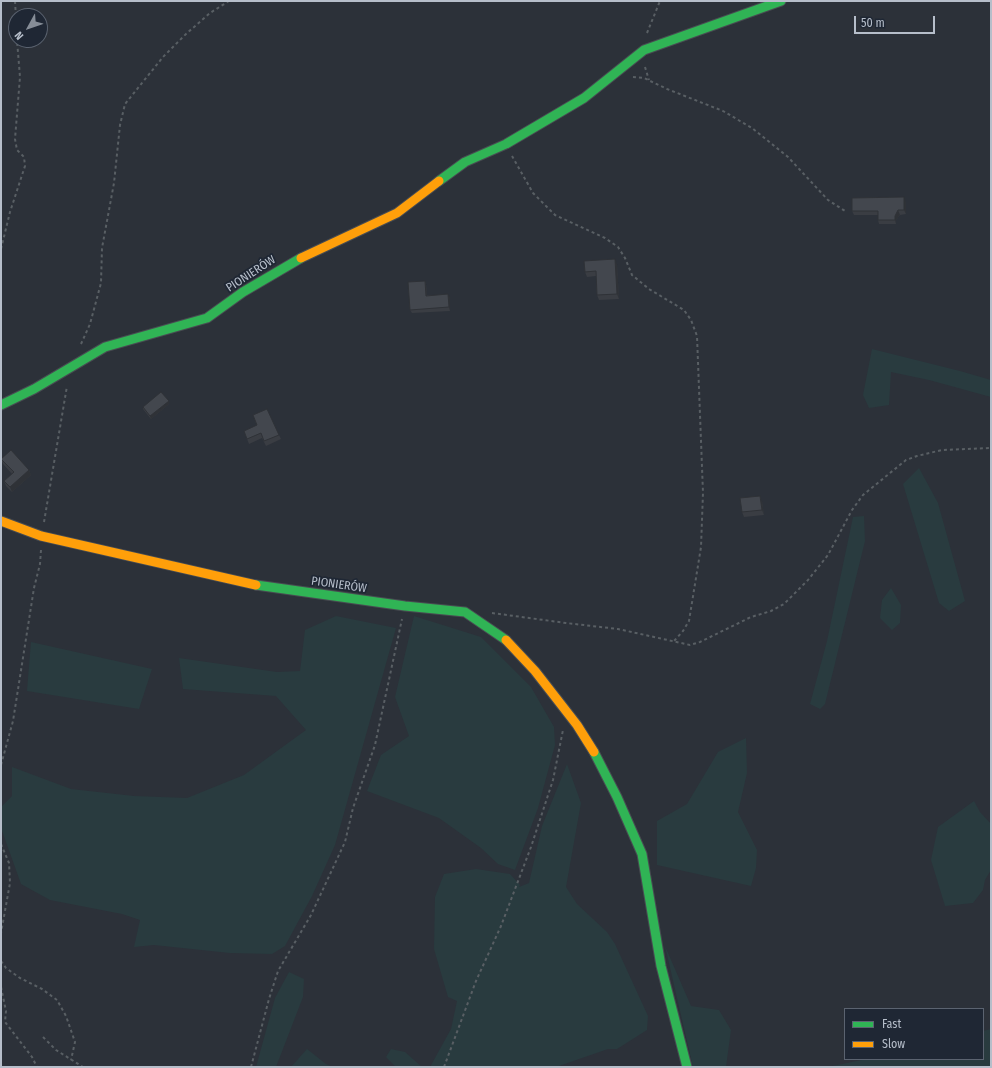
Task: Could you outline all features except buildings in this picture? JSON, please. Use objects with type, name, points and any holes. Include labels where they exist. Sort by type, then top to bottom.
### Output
[{"type":"street","name":"PIONIERÓW","points":[[1,405],[34,390],[105,347],[207,318],[243,292],[288,264],[397,213],[465,162],[506,144],[584,98],[644,50],[696,30],[737,18],[781,1]]},
{"type":"street","name":"PIONIERÓW","points":[[1,520],[41,536],[255,585],[405,606],[465,612],[505,640],[534,671],[577,725],[596,755],[618,797],[642,854],[661,966],[687,1067]]},
{"type":"path","points":[[78,350],[90,324],[101,283],[102,248],[114,182],[120,125],[125,104],[163,57],[186,34],[210,13],[229,1]]},
{"type":"path","points":[[644,50],[643,44],[660,1]]},
{"type":"path","points":[[1,249],[10,212],[25,166],[24,157],[17,150],[15,139],[20,77],[18,48]]},
{"type":"path","points":[[631,77],[644,78],[667,89],[723,111],[752,128],[788,158],[828,200],[845,211]]},
{"type":"path","points":[[506,144],[533,193],[555,215],[605,238],[618,247],[625,258],[632,275],[649,289],[684,310],[691,320],[697,336],[703,493],[701,547],[688,621],[683,631],[674,641]]},
{"type":"path","points":[[1,765],[13,721],[29,616],[40,564],[41,536],[70,369]]},
{"type":"path","points":[[486,613],[618,629],[690,645],[700,642],[750,617],[771,611],[784,604],[808,580],[828,556],[852,510],[863,495],[906,460],[942,450],[991,448]]},
{"type":"path","points":[[252,1067],[268,999],[278,971],[311,915],[345,842],[353,808],[375,746],[405,606]]},
{"type":"path","points":[[444,1067],[476,981],[501,926],[530,847],[553,780],[563,733],[562,726]]},
{"type":"path","points":[[1,844],[9,863],[10,883],[1,933]]},
{"type":"path","points":[[1,961],[6,968],[20,978],[42,989],[57,1000],[66,1016],[75,1042],[71,1060]]},
{"type":"path","points":[[1,987],[6,1011],[5,1022],[32,1057],[37,1067]]},
{"type":"path","points":[[43,1037],[56,1050],[82,1067]]},
{"type":"shaded area","points":[[872,349],[991,380],[991,397],[929,380],[891,372],[889,405],[869,408],[863,395]]},
{"type":"shaded area","points":[[919,468],[938,503],[965,601],[949,611],[939,603],[903,484]]},
{"type":"shaded area","points":[[864,516],[865,541],[825,704],[820,709],[810,704],[827,641],[853,517]]},
{"type":"shaded area","points":[[891,588],[901,605],[900,623],[892,630],[880,618],[882,600]]},
{"type":"shaded area","points":[[336,616],[396,628],[335,845],[312,896],[285,946],[272,954],[230,953],[154,945],[134,947],[140,920],[122,914],[50,900],[21,884],[1,828],[1,807],[12,796],[12,767],[71,789],[134,796],[187,798],[244,775],[306,730],[276,696],[183,689],[179,658],[277,672],[300,671],[305,630]]},
{"type":"shaded area","points":[[414,616],[481,637],[531,687],[554,727],[555,745],[538,808],[515,870],[498,864],[481,848],[439,818],[367,791],[381,755],[409,736],[395,697]]},
{"type":"shaded area","points":[[31,642],[152,669],[139,709],[27,691]]},
{"type":"shaded area","points":[[746,738],[747,773],[738,812],[757,850],[756,868],[751,886],[657,865],[657,821],[687,804],[718,752]]},
{"type":"shaded area","points":[[567,764],[581,803],[566,887],[577,904],[607,932],[615,944],[648,1016],[647,1030],[617,1049],[608,1049],[556,1067],[430,1067],[451,1029],[457,1001],[448,997],[434,949],[435,897],[444,874],[476,869],[510,874],[520,885],[519,887],[529,883],[542,826]]},
{"type":"shaded area","points":[[974,801],[980,812],[991,824],[991,870],[985,880],[983,890],[973,903],[945,906],[931,860],[938,827]]},
{"type":"shaded area","points":[[665,946],[691,1006],[719,1010],[731,1030],[726,1067],[693,1067]]},
{"type":"shaded area","points":[[289,972],[304,979],[303,997],[276,1067],[256,1067],[275,998]]},
{"type":"shaded area","points":[[991,1029],[991,1067],[828,1067],[861,1060],[984,1060],[984,1031]]},
{"type":"shaded area","points":[[307,1049],[326,1064],[333,1067],[291,1067]]},
{"type":"shaded area","points":[[391,1049],[405,1052],[422,1067],[396,1067],[386,1057]]},
{"type":"traffic: fast","points":[[439,181],[465,162],[506,144],[584,98],[644,50],[781,1]]},
{"type":"traffic: fast","points":[[1,405],[34,389],[105,347],[207,318],[243,292],[301,258]]},
{"type":"traffic: fast","points":[[256,585],[405,606],[465,612],[506,640]]},
{"type":"traffic: fast","points":[[594,752],[617,797],[642,854],[661,966],[687,1067]]},
{"type":"traffic: slow","points":[[301,258],[397,213],[439,181]]},
{"type":"traffic: slow","points":[[1,521],[41,536],[256,585]]},
{"type":"traffic: slow","points":[[506,640],[535,671],[577,725],[594,752]]}]
